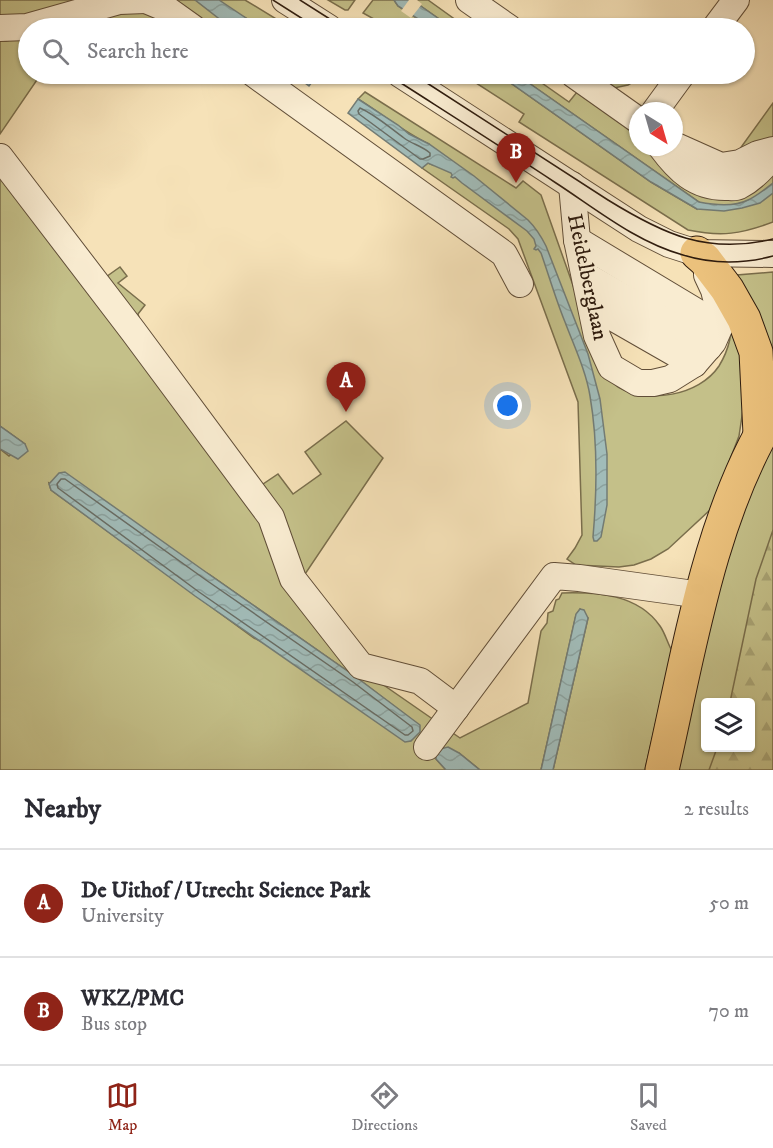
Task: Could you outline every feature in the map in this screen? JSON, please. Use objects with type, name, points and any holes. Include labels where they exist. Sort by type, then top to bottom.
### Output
[{"type":"highway","points":[[662,770],[701,595],[725,517],[766,423],[756,352],[744,318],[727,289],[697,253]]},
{"type":"lane","points":[[59,18],[119,1],[146,0],[165,8],[179,18]]},
{"type":"lane","points":[[285,0],[313,18]]},
{"type":"lane","points":[[469,0],[495,18]]},
{"type":"lane","points":[[722,18],[736,0]]},
{"type":"lane","points":[[0,29],[18,28]]},
{"type":"lane","points":[[268,84],[504,254],[520,284]]},
{"type":"lane","name":"Heidelberglaan","points":[[415,84],[639,229],[669,244],[697,253],[773,255]]},
{"type":"lane","points":[[587,84],[629,114]]},
{"type":"lane","points":[[662,102],[675,84]]},
{"type":"lane","points":[[683,149],[721,166],[740,163],[773,150]]},
{"type":"lane","points":[[668,156],[694,180],[716,187],[737,187],[763,169],[773,154]]},
{"type":"lane","points":[[0,157],[134,331],[271,518],[293,579],[361,666],[420,681],[456,708]]},
{"type":"lane","name":"Heidelberglaan","points":[[572,185],[584,273],[597,336],[611,367],[638,383],[670,380],[708,346]]},
{"type":"lane","name":"Heidelberglaan","points":[[734,255],[773,236]]},
{"type":"lane","name":"Heidelberglaan","points":[[734,255],[773,247]]},
{"type":"lane","points":[[697,253],[714,290],[718,306],[708,346]]},
{"type":"lane","points":[[584,273],[708,346]]},
{"type":"lane","points":[[584,273],[708,346]]},
{"type":"lane","points":[[427,747],[554,576],[701,595]]},
{"type":"green space","points":[[0,0],[76,0],[21,18],[0,17]]},
{"type":"green space","points":[[172,0],[245,0],[275,18],[200,18]]},
{"type":"green space","points":[[328,0],[355,0],[348,10],[345,10]]},
{"type":"green space","points":[[373,0],[394,0],[398,6],[417,18],[372,18],[363,13]]},
{"type":"green space","points":[[412,0],[428,0],[453,18],[438,18]]},
{"type":"green space","points":[[139,12],[160,18],[103,18]]},
{"type":"green space","points":[[18,38],[18,84],[34,84],[0,134],[0,40]]},
{"type":"green space","points":[[478,84],[512,84],[651,182],[697,209],[699,202],[633,156],[683,156],[683,153],[773,168],[773,222],[751,229],[721,234],[688,230],[519,122],[524,114]]},
{"type":"green space","points":[[530,84],[543,84],[569,102],[581,87],[629,123],[629,153]]},
{"type":"green space","points":[[608,84],[630,84],[628,85],[614,88]]},
{"type":"green space","points":[[365,92],[516,188],[523,181],[541,195],[603,370],[618,387],[630,392],[658,396],[686,390],[699,384],[719,366],[726,353],[732,327],[732,313],[748,376],[739,436],[711,509],[668,549],[651,559],[619,567],[576,565],[567,559],[582,535],[578,402],[518,239],[509,229],[422,168],[428,163],[433,165],[429,144],[358,99]]},
{"type":"green space","points":[[773,103],[773,143],[734,157]]},
{"type":"green space","points":[[0,145],[103,279],[120,267],[127,276],[118,283],[145,305],[138,314],[143,332],[260,486],[278,474],[293,494],[321,474],[305,452],[346,421],[383,458],[301,580],[349,661],[460,738],[528,703],[541,631],[547,623],[548,613],[553,611],[556,600],[562,593],[589,593],[629,601],[651,615],[662,629],[672,651],[645,770],[553,770],[588,618],[580,609],[576,615],[541,770],[480,770],[459,753],[436,759],[446,770],[0,770],[0,449],[9,456],[25,444],[0,426]],"holes":[[[49,483],[210,575],[356,677],[419,725],[254,638],[51,490]]]},
{"type":"green space","points":[[773,272],[773,378],[737,275]]},
{"type":"green space","points":[[773,432],[773,770],[676,770],[732,528]]},
{"type":"green space","points":[[773,530],[773,770],[709,770],[716,752],[755,752],[755,698],[731,698],[756,579]]},
{"type":"water","points":[[195,0],[219,0],[246,18],[218,18]]},
{"type":"water","points":[[394,0],[412,0],[438,18],[417,18],[398,6]]},
{"type":"water","points":[[512,84],[530,84],[629,153],[629,156],[633,156],[699,202],[737,204],[755,196],[773,183],[773,193],[760,203],[724,211],[697,209],[651,182]]},
{"type":"water","points":[[358,99],[474,176],[528,220],[544,242],[588,354],[600,399],[607,454],[607,505],[601,537],[597,541],[594,541],[593,537],[596,449],[588,387],[541,253],[538,249],[534,249],[536,246],[534,239],[527,231],[455,177],[451,177],[451,173],[428,163],[422,168],[348,113]]},
{"type":"water","points":[[0,426],[25,444],[28,451],[18,459],[0,449]]},
{"type":"water","points":[[65,472],[356,677],[420,725],[420,732],[411,741],[405,742],[195,596],[51,490],[49,484],[59,473]]},
{"type":"water","points":[[580,609],[584,610],[588,618],[553,770],[541,770],[576,614]]},
{"type":"water","points":[[448,747],[480,770],[446,770],[436,759],[436,753]]},
{"type":"pier","points":[[409,0],[417,0],[422,4],[411,18],[401,11]]},
{"type":"tram line","points":[[273,0],[301,18]]},
{"type":"tram line","points":[[300,0],[328,18]]},
{"type":"tram line","points":[[403,84],[617,224],[649,242],[683,255],[716,261],[739,262],[773,256]]},
{"type":"tram line","points":[[428,84],[608,200],[667,232],[706,243],[749,243],[773,239]]},
{"type":"place","name":"WKZ/PMC","points":[[516,183]]},
{"type":"place","name":"De Uithof / Utrecht Science Park","points":[[346,412]]}]
